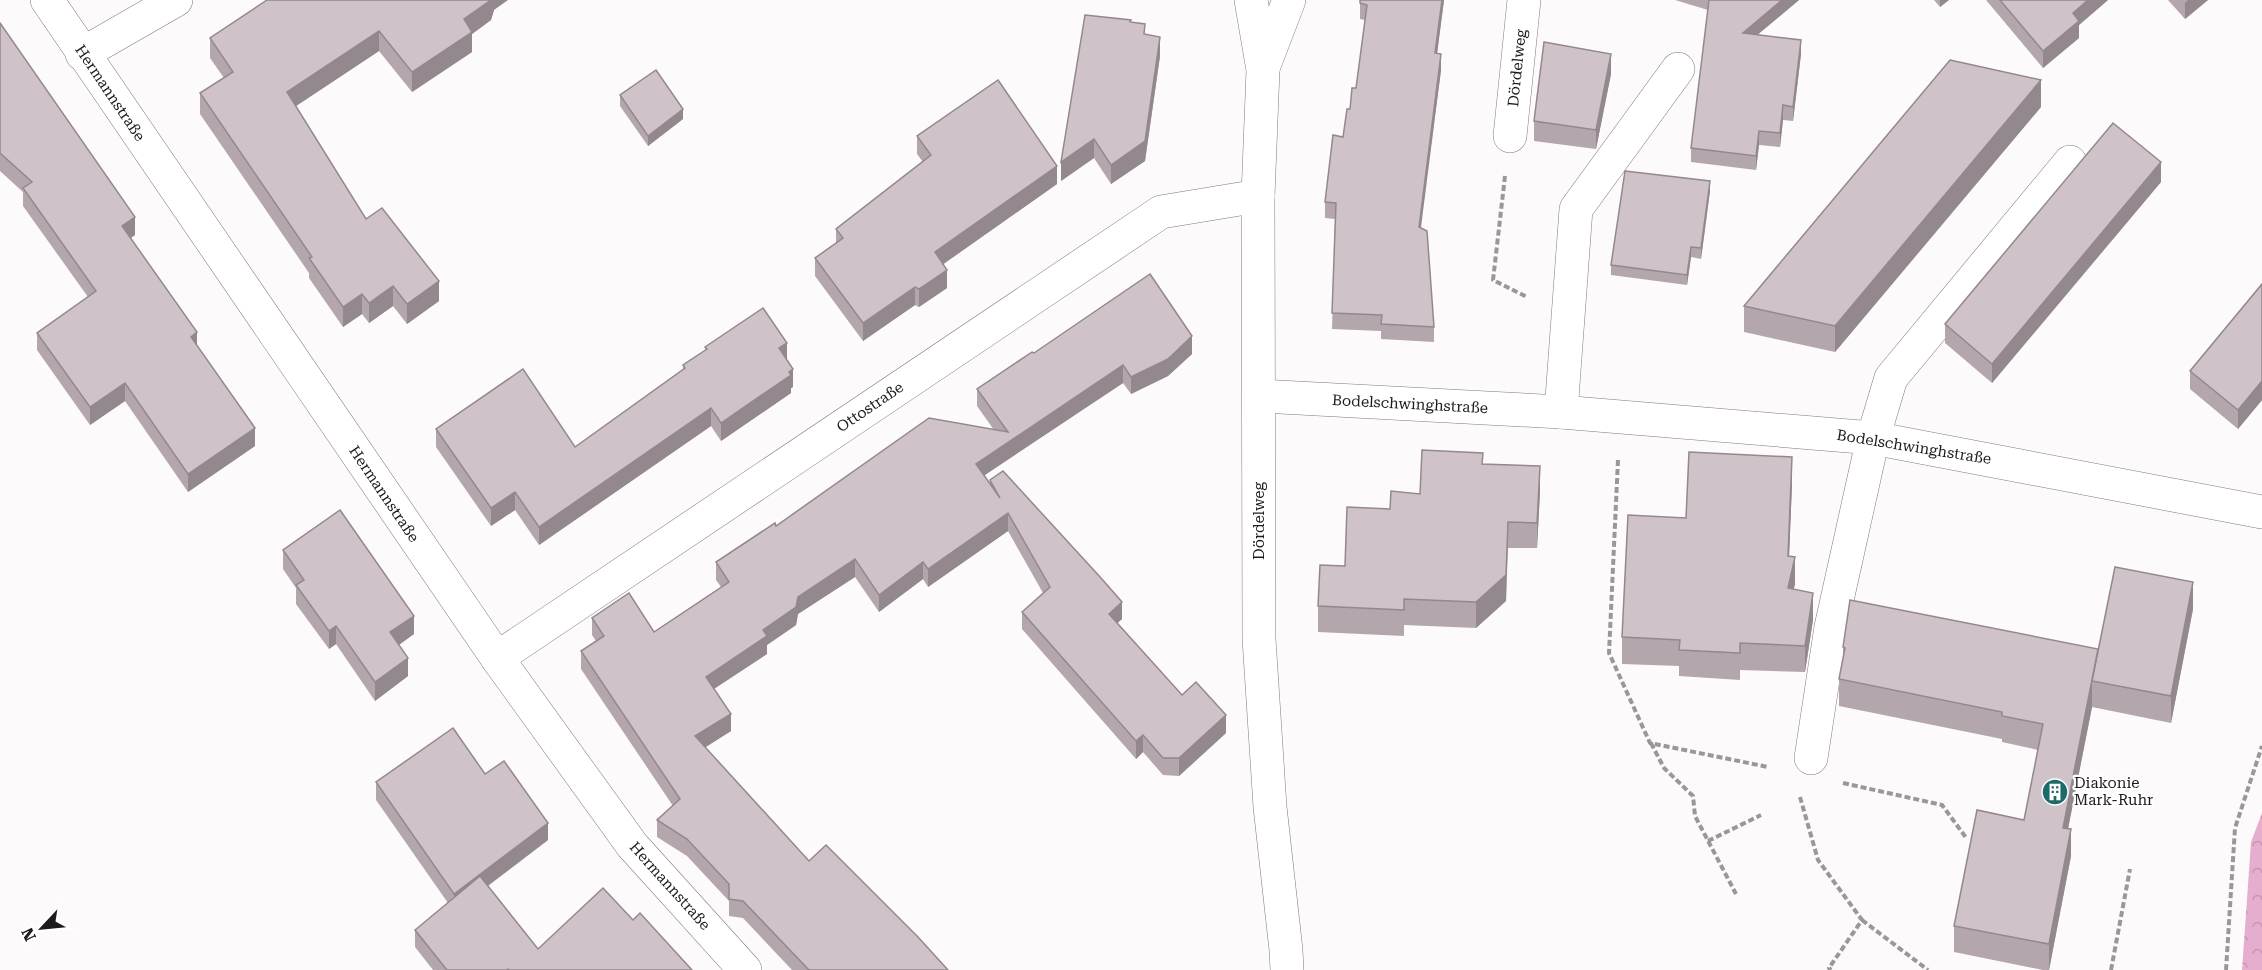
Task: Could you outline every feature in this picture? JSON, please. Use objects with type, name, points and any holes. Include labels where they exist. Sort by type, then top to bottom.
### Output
[{"type":"street","name":"Hermannstraße","points":[[47,0],[497,658],[633,845],[745,970]]},
{"type":"street","points":[[82,54],[176,0]]},
{"type":"street","name":"Dördelweg","points":[[1251,0],[1263,70],[1258,196],[1259,639],[1270,807],[1287,970]]},
{"type":"street","name":"Dördelweg","points":[[1263,70],[1289,0]]},
{"type":"street","name":"Dördelweg","points":[[1510,136],[1524,0]]},
{"type":"street","points":[[1562,412],[1576,209],[1678,69]]},
{"type":"street","points":[[1811,758],[1831,627],[1873,438],[1891,378],[2070,162]]},
{"type":"street","name":"Ottostraße","points":[[497,658],[1161,212],[1258,196]]},
{"type":"street","name":"Bodelschwinghstraße","points":[[1259,396],[1562,412],[1873,438],[2262,512]]},
{"type":"path","points":[[1510,136],[1493,280],[1568,317]]},
{"type":"path","points":[[1620,416],[1609,653],[1650,743],[1664,768],[1693,796],[1695,816],[1736,894]]},
{"type":"path","points":[[1650,743],[1770,768]]},
{"type":"path","points":[[2226,970],[2235,828],[2262,746]]},
{"type":"path","points":[[1838,782],[1942,805],[1967,839]]},
{"type":"path","points":[[1799,794],[1818,860],[1862,920],[1928,970]]},
{"type":"path","points":[[1708,841],[1761,815]]},
{"type":"path","points":[[2111,970],[2130,869]]},
{"type":"path","points":[[1831,970],[1829,968],[1862,920]]},
{"type":"green space","points":[[2262,813],[2262,970],[2242,970],[2251,842]]},
{"type":"building","points":[[267,0],[491,0],[464,19],[472,32],[412,72],[379,31],[287,92],[366,219],[382,208],[439,281],[407,304],[393,286],[369,303],[362,294],[343,307],[309,258],[312,257],[200,93],[233,72],[210,38]]},
{"type":"building","points":[[1360,0],[1442,0],[1435,53],[1441,54],[1419,227],[1427,231],[1434,327],[1381,324],[1382,315],[1332,313],[1336,203],[1325,202],[1333,135],[1343,137],[1347,109],[1350,109],[1352,88],[1356,88],[1367,5],[1360,3]]},
{"type":"building","points":[[1709,0],[1782,0],[1743,33],[1801,40],[1793,107],[1783,105],[1780,133],[1759,131],[1756,156],[1691,148]]},
{"type":"building","points":[[2000,0],[2088,0],[2073,13],[2079,21],[2043,51]]},
{"type":"building","points":[[1085,15],[1131,20],[1130,22],[1145,24],[1144,34],[1160,37],[1145,141],[1111,165],[1094,139],[1061,162]]},
{"type":"building","points":[[0,23],[135,217],[122,226],[197,332],[191,337],[255,428],[188,474],[125,383],[90,407],[37,333],[96,291],[23,188],[32,182],[0,153]]},
{"type":"building","points":[[1544,42],[1611,54],[1596,130],[1534,121]]},
{"type":"building","points":[[1950,60],[2041,80],[1835,326],[1744,306]]},
{"type":"building","points":[[656,70],[683,109],[648,136],[620,95]]},
{"type":"building","points":[[998,80],[1057,166],[935,252],[947,270],[919,289],[915,287],[863,323],[815,258],[843,238],[836,229],[931,155],[917,136]]},
{"type":"building","points":[[2113,123],[2161,162],[1992,364],[1945,324]]},
{"type":"building","points":[[1625,171],[1710,181],[1701,248],[1691,247],[1687,275],[1611,265]]},
{"type":"building","points":[[1150,274],[1192,336],[1168,359],[1131,377],[1123,365],[976,464],[1000,498],[990,480],[1003,471],[1101,578],[1122,602],[1109,614],[1182,695],[1196,682],[1226,715],[1179,758],[1163,758],[1143,735],[1136,741],[1022,612],[1050,587],[1008,513],[928,569],[923,562],[879,595],[855,559],[798,597],[796,607],[763,630],[767,636],[706,677],[731,714],[695,736],[809,861],[826,845],[948,970],[809,970],[743,901],[729,899],[729,884],[687,839],[657,820],[680,799],[581,651],[604,636],[592,618],[629,593],[654,632],[729,582],[716,562],[775,523],[776,526],[929,418],[1008,432],[977,389]]},
{"type":"building","points":[[2262,284],[2262,381],[2238,410],[2190,371]]},
{"type":"building","points":[[763,308],[787,343],[779,348],[793,369],[789,372],[791,375],[721,423],[711,408],[539,527],[515,492],[491,508],[436,429],[523,369],[575,447],[685,368],[683,365],[707,349],[705,347]]},
{"type":"building","points":[[1422,450],[1483,453],[1482,464],[1540,466],[1537,523],[1508,522],[1506,575],[1476,602],[1404,599],[1404,610],[1318,606],[1320,565],[1345,566],[1347,507],[1390,509],[1391,491],[1420,494]]},
{"type":"building","points":[[1689,452],[1792,457],[1788,556],[1795,557],[1788,588],[1813,593],[1805,646],[1740,643],[1740,653],[1679,650],[1680,640],[1622,637],[1628,515],[1686,518]]},
{"type":"building","points":[[340,510],[414,616],[390,632],[408,658],[375,682],[336,626],[329,631],[296,585],[304,580],[283,550]]},
{"type":"building","points":[[2115,567],[2193,582],[2171,696],[2092,681]]},
{"type":"building","points":[[1850,600],[2098,649],[2063,828],[2071,829],[2049,944],[1954,926],[1977,810],[2024,820],[2043,724],[2002,716],[2002,712],[1839,679]]},
{"type":"building","points":[[453,728],[485,774],[504,761],[548,823],[454,894],[376,782]]},
{"type":"building","points":[[480,876],[538,949],[603,888],[633,920],[640,913],[692,970],[447,970],[415,930]]},
{"type":"place","name":"Diakonie Mark-Ruhr","points":[[2055,792]]}]
